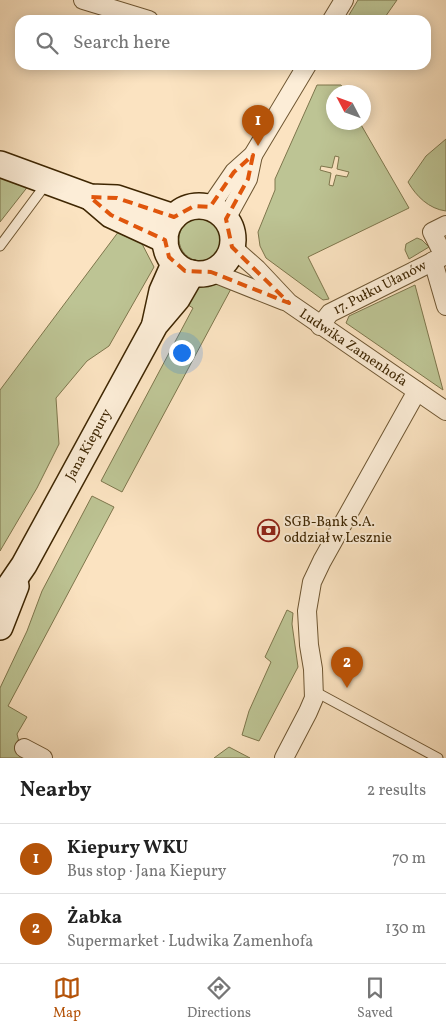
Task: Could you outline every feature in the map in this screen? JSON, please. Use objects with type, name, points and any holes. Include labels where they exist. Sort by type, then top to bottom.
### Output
[{"type":"street","points":[[83,0],[132,15]]},
{"type":"street","points":[[335,15],[344,0]]},
{"type":"street","points":[[218,213],[234,172],[253,155],[300,70]]},
{"type":"street","points":[[0,164],[90,197],[117,198],[174,217]]},
{"type":"street","points":[[90,197],[111,214],[165,240]]},
{"type":"street","points":[[194,206],[218,213],[232,232],[232,247],[224,263],[192,269],[166,249],[165,240],[169,224],[180,212],[194,206]]},
{"type":"street","points":[[439,229],[438,258],[446,306]]},
{"type":"street","name":"Ludwika Zamenhofa","points":[[232,247],[257,269],[289,304],[446,411]]},
{"type":"street","name":"17. Pułku Ułanów","points":[[320,326],[330,313],[438,258]]},
{"type":"street","name":"Ludwika Zamenhofa","points":[[192,269],[289,304]]},
{"type":"street","name":"Jana Kiepury","points":[[0,600],[24,565],[155,325],[177,299],[192,269]]},
{"type":"street","name":"Ludwika Zamenhofa","points":[[284,758],[314,698],[307,610],[312,582],[417,392]]},
{"type":"street","name":"Jana Kiepury","points":[[0,627],[24,565]]},
{"type":"street","points":[[24,748],[43,758]]},
{"type":"lane","points":[[0,246],[48,182]]},
{"type":"lane","points":[[314,691],[438,758]]},
{"type":"highlighted area","points":[[253,155],[248,179],[226,219],[232,247],[289,303],[211,272],[185,271],[169,257],[165,240],[111,215],[90,197],[117,198],[174,217],[194,206],[210,207],[234,172]]},
{"type":"green space","points":[[358,0],[397,0],[386,15],[349,15]]},
{"type":"green space","points":[[317,85],[326,85],[326,130],[364,130],[409,208],[308,257],[329,299],[323,300],[266,258],[260,246],[258,232],[275,190],[275,179]],"holes":[[[335,156],[339,157],[337,169],[349,172],[347,177],[336,175],[333,186],[329,185],[331,173],[320,170],[321,166],[332,168]]]},
{"type":"green space","points":[[446,139],[446,211],[429,205],[415,192],[408,182],[426,156]]},
{"type":"green space","points":[[0,174],[29,185],[0,222]]},
{"type":"green space","points":[[197,217],[205,217],[217,223],[223,239],[217,255],[205,261],[197,261],[185,255],[179,243],[179,235],[185,223]]},
{"type":"green space","points":[[122,227],[139,238],[154,267],[109,346],[87,361],[56,398],[59,444],[37,488],[0,551],[0,390]]},
{"type":"green space","points":[[417,238],[429,247],[409,259],[405,250],[406,244]]},
{"type":"green space","points":[[196,281],[205,284],[214,282],[232,287],[122,492],[101,481],[193,308],[183,302]]},
{"type":"green space","points":[[415,285],[443,390],[346,323],[349,316]]},
{"type":"green space","points":[[92,496],[114,507],[8,706],[27,717],[17,734],[19,742],[43,758],[0,758],[0,688],[27,631],[42,591]]},
{"type":"green space","points":[[287,610],[293,613],[292,624],[298,667],[259,741],[242,735],[249,711],[271,662],[265,657]]},
{"type":"green space","points":[[229,747],[250,758],[214,758]]},
{"type":"place","name":"Kiepury WKU","points":[[258,146]]},
{"type":"place","name":"SGB-Bank S.A. oddział w Lesznie","points":[[268,530]]},
{"type":"place","name":"Żabka","points":[[347,688]]}]
